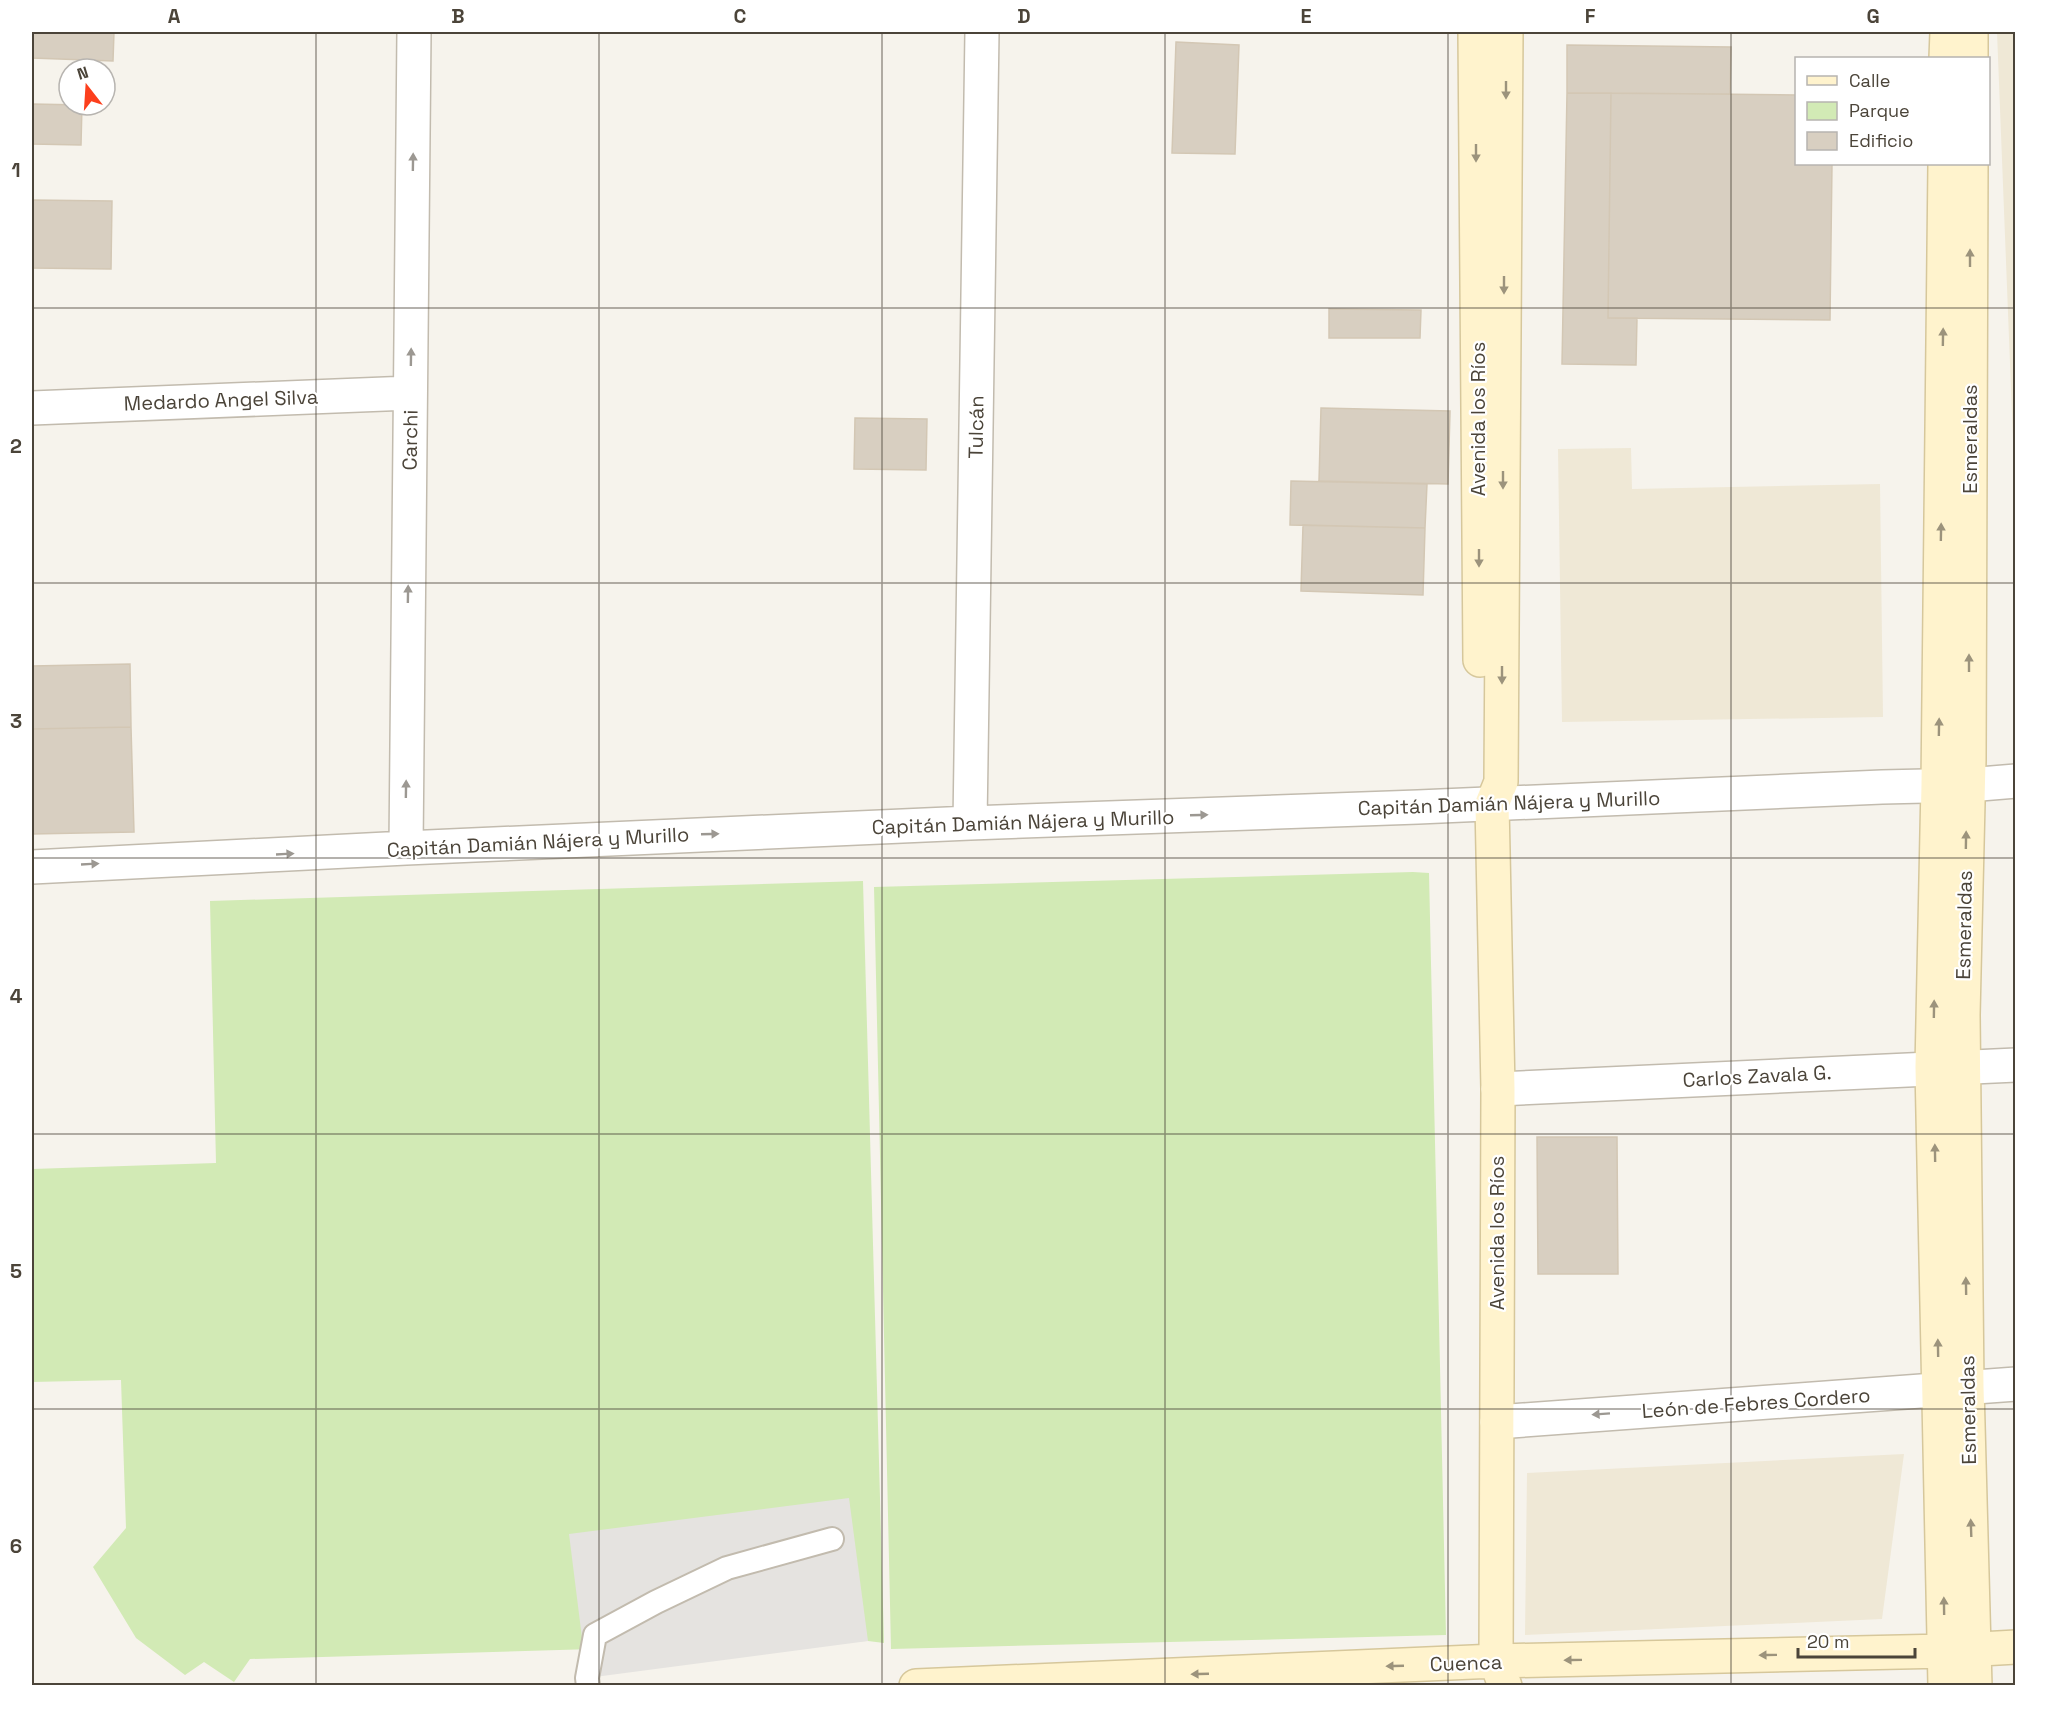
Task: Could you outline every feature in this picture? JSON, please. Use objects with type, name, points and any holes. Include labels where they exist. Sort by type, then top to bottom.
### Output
[{"type":"main road","name":"Avenida los Ríos","points":[[1475,32],[1481,783],[1492,804]]},
{"type":"main road","name":"Avenida los Ríos","points":[[1494,1678],[1498,1089],[1492,804],[1501,782],[1506,32]]},
{"type":"main road","points":[[1946,57],[1947,32]]},
{"type":"main road","points":[[1971,32],[1971,57]]},
{"type":"main road","name":"Esmeraldas","points":[[1945,165],[1953,785],[1963,1003],[1948,1067],[1953,1388],[1960,1650],[1975,1686]]},
{"type":"main road","name":"Esmeraldas","points":[[1953,785],[1971,165]]},
{"type":"main road","name":"Cuenca","points":[[916,1686],[1494,1678],[2016,1647]]},
{"type":"main road","name":"Esmeraldas","points":[[1945,1686],[1960,1650]]},
{"type":"street","name":"Carchi","points":[[406,848],[414,32]]},
{"type":"street","name":"Tulcán","points":[[970,823],[982,32]]},
{"type":"street","name":"Medardo Angel Silva","points":[[32,408],[410,393]]},
{"type":"street","name":"Capitán Damián Nájera y Murillo","points":[[32,867],[970,823],[1492,804],[2016,781]]},
{"type":"street","name":"Carlos Zavala G.","points":[[1498,1089],[2016,1065]]},
{"type":"street","name":"León de Febres Cordero","points":[[1497,1422],[2016,1384]]},
{"type":"lane","points":[[588,1686],[587,1678],[595,1635],[656,1602],[727,1568],[832,1539]]},
{"type":"shaded area","points":[[1997,32],[2016,32],[2015,491]]},
{"type":"shaded area","points":[[1631,448],[1632,489],[1880,484],[1883,717],[1562,722],[1558,449]]},
{"type":"shaded area","points":[[1904,1454],[1882,1619],[1525,1635],[1527,1473]]},
{"type":"shaded area","points":[[849,1498],[868,1641],[587,1678],[569,1534]]},
{"type":"green space","points":[[1429,873],[1446,1635],[891,1649],[874,887]]},
{"type":"green space","points":[[863,881],[884,1643],[868,1641],[250,1659],[234,1682],[204,1662],[185,1675],[136,1638],[93,1567],[126,1528],[121,1380],[32,1382],[32,1169],[216,1163],[210,901]]},
{"type":"building","points":[[32,32],[114,32],[113,57],[32,58]]},
{"type":"building","points":[[1176,42],[1239,45],[1235,154],[1172,153]]},
{"type":"building","points":[[1567,45],[1731,47],[1730,94],[1567,93]]},
{"type":"building","points":[[1567,93],[1611,93],[1608,318],[1637,318],[1636,365],[1562,364]]},
{"type":"building","points":[[1611,93],[1795,95],[1795,165],[1832,165],[1830,320],[1608,318]]},
{"type":"building","points":[[32,104],[57,104],[57,117],[82,117],[81,145],[32,144]]},
{"type":"building","points":[[32,200],[112,201],[111,269],[32,268]]},
{"type":"building","points":[[1329,309],[1421,310],[1420,338],[1329,338]]},
{"type":"building","points":[[1321,408],[1450,411],[1448,484],[1319,481]]},
{"type":"building","points":[[855,418],[927,419],[926,470],[854,469]]},
{"type":"building","points":[[1291,481],[1427,484],[1425,528],[1290,525]]},
{"type":"building","points":[[1303,525],[1425,528],[1423,595],[1301,591]]},
{"type":"building","points":[[130,664],[131,727],[32,729],[32,666]]},
{"type":"building","points":[[131,727],[134,832],[32,834],[32,729]]},
{"type":"building","points":[[1537,1137],[1617,1137],[1618,1274],[1538,1274]]}]
